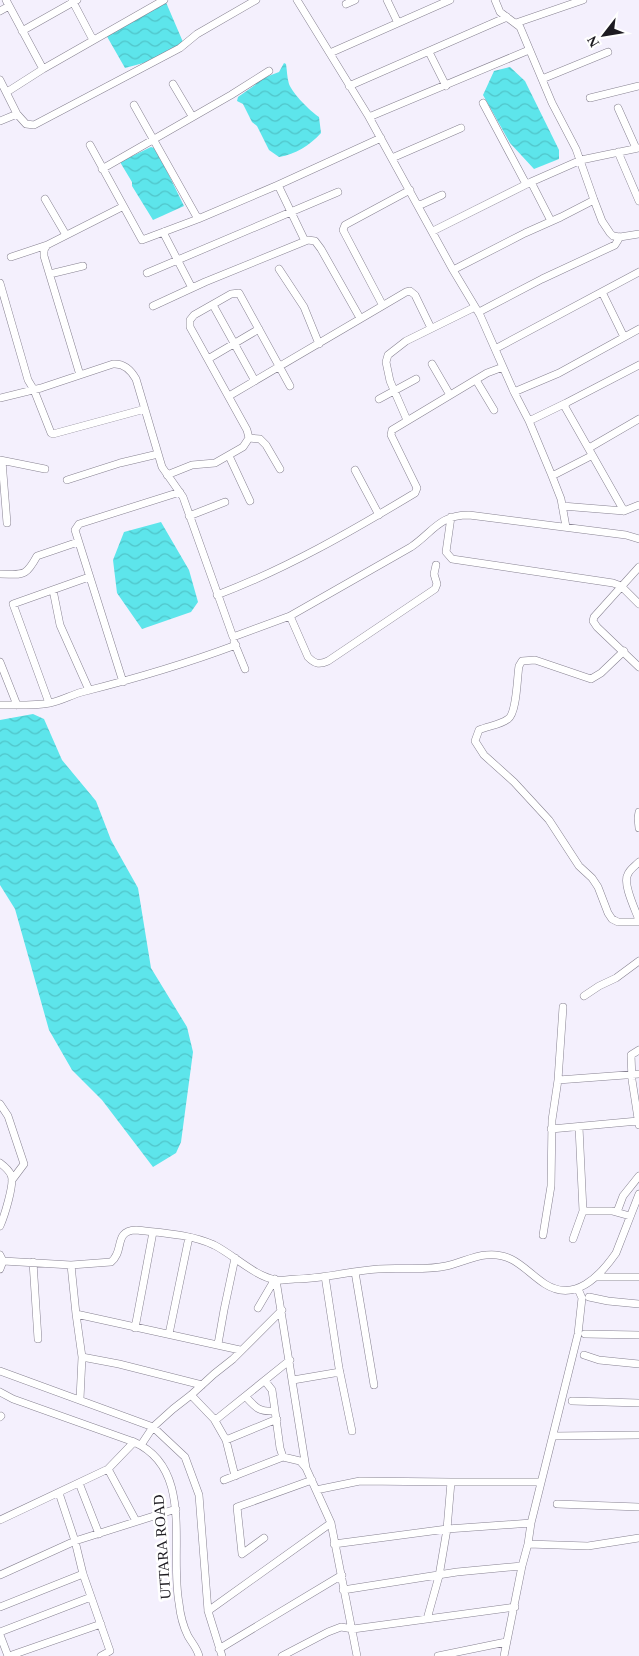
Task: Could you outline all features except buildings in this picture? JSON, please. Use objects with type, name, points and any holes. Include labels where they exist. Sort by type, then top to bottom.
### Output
[{"type":"street","points":[[7,92],[43,69],[164,0]]},
{"type":"street","points":[[0,80],[17,114],[26,124],[34,125],[180,48],[197,34],[256,0]]},
{"type":"street","points":[[297,0],[369,117],[453,270],[477,309],[529,421],[552,476],[562,506],[566,527]]},
{"type":"street","points":[[346,4],[355,0]]},
{"type":"street","points":[[387,0],[398,23]]},
{"type":"street","points":[[330,54],[450,0]]},
{"type":"street","points":[[495,0],[500,12],[520,27],[542,79],[581,160],[602,221],[613,236],[620,237],[639,234]]},
{"type":"street","points":[[516,23],[584,0]]},
{"type":"street","points":[[22,31],[74,1],[93,40]]},
{"type":"street","points":[[0,11],[8,3],[43,69]]},
{"type":"street","points":[[349,86],[507,17]]},
{"type":"street","points":[[369,117],[529,50]]},
{"type":"street","points":[[429,52],[446,86]]},
{"type":"street","points":[[542,79],[608,52]]},
{"type":"street","points":[[102,168],[269,71]]},
{"type":"street","points":[[173,84],[192,116]]},
{"type":"street","points":[[590,98],[639,86]]},
{"type":"street","points":[[483,103],[551,221]]},
{"type":"street","points":[[134,105],[198,219]]},
{"type":"street","points":[[433,231],[528,183],[581,160],[637,148],[618,108]]},
{"type":"street","points":[[0,121],[17,114]]},
{"type":"street","points":[[392,158],[461,128]]},
{"type":"street","points":[[90,145],[141,239],[198,219],[381,138]]},
{"type":"street","points":[[618,152],[639,201]]},
{"type":"street","points":[[278,185],[305,240]]},
{"type":"street","points":[[382,304],[343,230],[345,225],[410,190]]},
{"type":"street","points":[[146,273],[338,192]]},
{"type":"street","points":[[418,206],[442,195]]},
{"type":"street","points":[[46,199],[66,235]]},
{"type":"street","points":[[453,270],[594,200]]},
{"type":"street","points":[[11,256],[47,245],[122,206]]},
{"type":"street","points":[[163,232],[192,288]]},
{"type":"street","points":[[408,420],[395,390],[386,362],[388,355],[406,341],[431,328],[477,309],[615,245],[620,237]]},
{"type":"street","points":[[153,306],[305,240],[315,241],[321,249],[360,318]]},
{"type":"street","points":[[47,245],[44,250],[44,256],[80,375]]},
{"type":"street","points":[[50,274],[83,266]]},
{"type":"street","points":[[279,269],[304,308],[319,344]]},
{"type":"street","points":[[495,350],[639,272]]},
{"type":"street","points":[[0,283],[28,380],[34,390],[48,429],[53,434],[145,409]]},
{"type":"street","points":[[229,396],[319,344],[382,304],[406,292],[410,291],[414,295],[431,328]]},
{"type":"street","points":[[602,292],[624,337]]},
{"type":"street","points":[[167,475],[192,465],[215,463],[243,447],[249,438],[247,430],[229,396],[190,327],[190,320],[194,316],[231,294],[239,293],[290,386]]},
{"type":"street","points":[[213,305],[255,381]]},
{"type":"street","points":[[208,359],[259,329]]},
{"type":"street","points":[[514,392],[559,372],[639,329]]},
{"type":"street","points":[[0,398],[34,390],[114,364],[126,367],[136,378],[162,468],[180,492],[245,669]]},
{"type":"street","points":[[432,364],[450,395]]},
{"type":"street","points":[[529,421],[639,365]]},
{"type":"street","points":[[217,595],[255,580],[379,515],[415,493],[418,488],[391,436],[392,430],[487,373],[503,367]]},
{"type":"street","points":[[380,399],[416,378]]},
{"type":"street","points":[[476,380],[494,410]]},
{"type":"street","points":[[566,403],[566,410],[624,511]]},
{"type":"street","points":[[589,448],[639,419]]},
{"type":"street","points":[[249,438],[260,439],[266,445],[280,469]]},
{"type":"street","points":[[67,480],[120,463],[158,454]]},
{"type":"street","points":[[229,456],[250,501]]},
{"type":"street","points":[[552,476],[589,457]]},
{"type":"street","points":[[7,523],[1,461],[45,469]]},
{"type":"street","points":[[355,470],[379,515]]},
{"type":"street","points":[[123,682],[75,530],[78,524],[180,492]]},
{"type":"street","points":[[189,516],[225,502]]},
{"type":"street","points":[[562,506],[624,511],[639,505]]},
{"type":"street","points":[[233,637],[290,616],[410,547],[422,539],[436,525],[451,516],[469,515],[626,535],[639,539]]},
{"type":"street","points":[[451,516],[446,552],[452,559],[613,583],[620,586],[639,604]]},
{"type":"street","points":[[0,574],[23,574],[29,570],[37,556],[78,542]]},
{"type":"street","points":[[290,616],[308,657],[313,662],[319,664],[328,662],[435,588],[437,584],[434,574],[436,566]]},
{"type":"street","points":[[639,567],[620,586],[594,617],[593,621],[596,627],[639,667]]},
{"type":"street","points":[[49,703],[13,604],[90,577]]},
{"type":"street","points":[[53,590],[60,625],[89,690]]},
{"type":"street","points":[[0,705],[49,703],[195,660],[236,645]]},
{"type":"street","points":[[624,651],[601,674],[591,679],[535,660],[522,661],[519,666],[514,708],[511,716],[502,722],[479,730],[475,741],[484,755],[514,782],[549,820],[579,866],[592,878],[608,913],[618,922],[639,921],[627,889],[626,880],[626,875],[639,862]]},
{"type":"street","points":[[0,662],[17,705]]},
{"type":"street","points":[[639,812],[639,828]]},
{"type":"street","points":[[584,996],[616,978],[639,961]]},
{"type":"street","points":[[543,1235],[551,1186],[552,1129],[558,1080],[563,1007]]},
{"type":"street","points":[[552,1129],[639,1124],[636,1074],[631,1055],[639,1050]]},
{"type":"street","points":[[558,1080],[636,1074]]},
{"type":"street","points":[[0,1104],[8,1116],[24,1164],[12,1180],[6,1209],[0,1226]]},
{"type":"street","points":[[573,1239],[583,1211],[579,1127]]},
{"type":"street","points":[[0,1163],[10,1173],[12,1180]]},
{"type":"street","points":[[617,1212],[623,1196],[639,1176]]},
{"type":"street","points":[[0,1269],[1,1258],[71,1265],[111,1262],[116,1258],[124,1233],[136,1230],[189,1237],[215,1246],[262,1274],[276,1280],[302,1279],[388,1268],[434,1268],[486,1255],[500,1256],[522,1265],[552,1288],[571,1291],[578,1289],[603,1272],[616,1254],[639,1194]]},
{"type":"street","points":[[583,1211],[617,1212],[630,1216]]},
{"type":"street","points":[[135,1328],[153,1232]]},
{"type":"street","points":[[169,1334],[189,1237]]},
{"type":"street","points":[[218,1344],[235,1258]]},
{"type":"street","points":[[33,1262],[38,1339]]},
{"type":"street","points":[[71,1265],[82,1357],[80,1399]]},
{"type":"street","points":[[355,1272],[374,1385]]},
{"type":"street","points":[[325,1276],[340,1372],[352,1431]]},
{"type":"street","points":[[596,1277],[639,1277]]},
{"type":"street","points":[[258,1308],[276,1280]]},
{"type":"street","points":[[276,1280],[306,1468]]},
{"type":"street","points":[[504,1656],[531,1523],[578,1334],[582,1298],[578,1289]]},
{"type":"street","points":[[589,1297],[639,1304]]},
{"type":"street","points":[[0,1520],[108,1468],[138,1444],[173,1409],[233,1359],[282,1310]]},
{"type":"street","points":[[76,1314],[240,1350]]},
{"type":"street","points":[[584,1334],[639,1335]]},
{"type":"street","points":[[584,1355],[599,1360],[639,1364]]},
{"type":"street","points":[[82,1357],[202,1385]]},
{"type":"street","points":[[214,1419],[246,1397],[290,1360]]},
{"type":"street","points":[[0,1371],[153,1427],[185,1457],[199,1495],[208,1611],[220,1653],[342,1575]]},
{"type":"street","points":[[293,1380],[340,1372]]},
{"type":"street","points":[[265,1381],[272,1390],[280,1448],[283,1457]]},
{"type":"street","name":"UTTARA ROAD","points":[[0,1392],[13,1399],[138,1444],[158,1459],[170,1480],[176,1509],[176,1580],[178,1602],[187,1635],[199,1656]]},
{"type":"street","points":[[191,1395],[214,1419],[226,1440],[235,1476]]},
{"type":"street","points":[[246,1397],[263,1412],[275,1410]]},
{"type":"street","points":[[572,1401],[639,1403]]},
{"type":"street","points":[[226,1440],[277,1419]]},
{"type":"street","points":[[554,1436],[639,1435]]},
{"type":"street","points":[[224,1480],[283,1457],[300,1461],[306,1468],[331,1523],[357,1656]]},
{"type":"street","points":[[108,1468],[136,1521]]},
{"type":"street","points":[[264,1538],[242,1554],[238,1507],[312,1480]]},
{"type":"street","points":[[316,1490],[360,1481],[541,1482]]},
{"type":"street","points":[[427,1619],[439,1576],[447,1529],[451,1482]]},
{"type":"street","points":[[79,1483],[99,1534]]},
{"type":"street","points":[[59,1493],[75,1541],[83,1574],[110,1651],[102,1656]]},
{"type":"street","points":[[558,1504],[639,1507]]},
{"type":"street","points":[[0,1575],[75,1541],[176,1509]]},
{"type":"street","points":[[208,1611],[331,1523]]},
{"type":"street","points":[[334,1544],[447,1529],[531,1523]]},
{"type":"street","points":[[528,1544],[588,1546],[639,1538]]},
{"type":"street","points":[[343,1590],[457,1572],[522,1566]]},
{"type":"street","points":[[0,1607],[83,1574]]},
{"type":"street","points":[[91,1597],[0,1633],[9,1656],[101,1624]]},
{"type":"street","points":[[282,1656],[341,1627],[353,1629],[515,1607]]},
{"type":"street","points":[[438,1656],[506,1642]]},
{"type":"water","points":[[165,0],[183,42],[158,59],[125,68],[105,33]]},
{"type":"water","points":[[284,63],[286,64],[288,82],[294,93],[319,117],[321,133],[302,149],[279,157],[269,150],[243,104],[237,101],[238,97],[255,85],[258,80],[279,72]]},
{"type":"water","points":[[510,67],[525,81],[559,150],[559,159],[534,169],[510,143],[483,95],[494,71]]},
{"type":"water","points":[[151,147],[154,148],[164,165],[184,206],[153,220],[120,162]]},
{"type":"water","points":[[161,522],[189,570],[198,602],[191,612],[142,629],[117,593],[113,560],[124,532]]},
{"type":"water","points":[[33,714],[44,719],[62,760],[96,801],[111,840],[138,888],[151,968],[187,1027],[193,1052],[181,1142],[176,1153],[153,1167],[102,1100],[72,1070],[49,1030],[15,909],[0,885],[0,720]]}]
